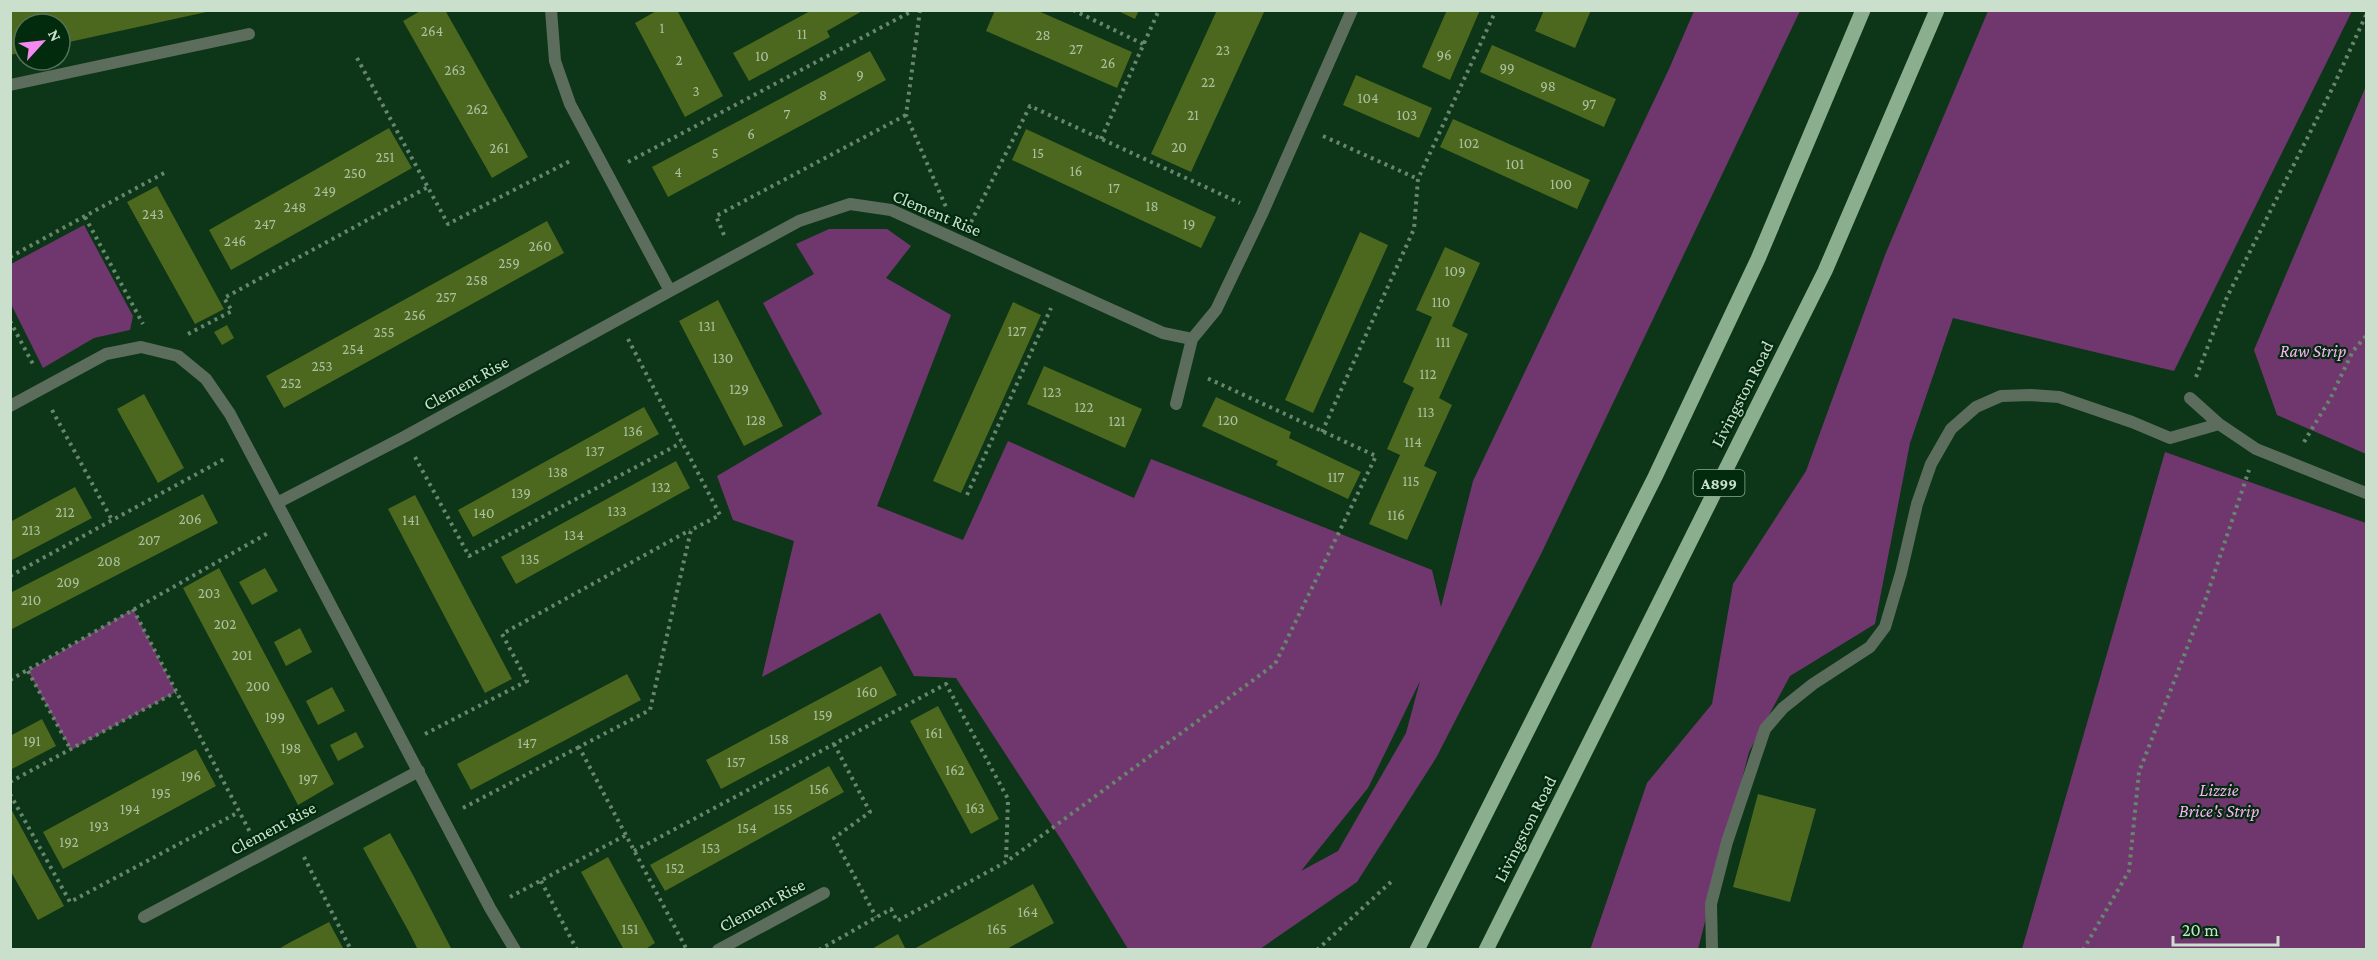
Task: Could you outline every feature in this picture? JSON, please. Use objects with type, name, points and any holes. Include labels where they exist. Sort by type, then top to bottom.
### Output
[{"type":"main road","points":[[1417,950],[1655,477],[1758,259],[1863,10]]},
{"type":"main road","name":"Livingston Road","points":[[1486,950],[1825,271],[1938,10]]},
{"type":"street","points":[[551,10],[555,62],[570,104],[670,291]]},
{"type":"street","points":[[1176,404],[1192,339],[1216,310],[1262,213],[1352,10]]},
{"type":"street","points":[[10,85],[249,34]]},
{"type":"street","name":"Clement Rise","points":[[277,503],[404,437],[799,221],[850,204],[891,210],[1163,333],[1192,339]]},
{"type":"street","points":[[10,406],[106,354],[141,347],[178,356],[206,379],[230,414],[490,908],[515,950]]},
{"type":"street","points":[[1712,950],[1711,904],[1727,842],[1765,729],[1783,708],[1813,684],[1870,647],[1885,627],[1901,573],[1917,504],[1931,464],[1951,429],[1976,408],[2001,396],[2030,395],[2059,398],[2132,422],[2170,438],[2219,424]]},
{"type":"street","points":[[2190,398],[2219,424],[2256,449],[2367,493]]},
{"type":"street","name":"Clement Rise","points":[[144,917],[419,771]]},
{"type":"street","name":"Clement Rise","points":[[718,950],[824,893]]},
{"type":"path","points":[[606,174],[914,10]]},
{"type":"path","points":[[920,10],[906,115],[962,242]]},
{"type":"path","points":[[1073,10],[1143,44]]},
{"type":"path","points":[[1101,139],[1159,10]]},
{"type":"path","points":[[1322,432],[1414,229],[1418,179],[1496,10]]},
{"type":"path","points":[[2190,398],[2205,349],[2227,297],[2367,15]]},
{"type":"path","points":[[357,58],[448,224],[593,149]]},
{"type":"path","points":[[962,242],[1030,106],[1262,213]]},
{"type":"path","points":[[733,256],[716,216],[906,115]]},
{"type":"path","points":[[1301,125],[1418,179]]},
{"type":"path","points":[[10,257],[164,173]]},
{"type":"path","points":[[178,356],[184,337],[231,311],[224,298],[428,187]]},
{"type":"path","points":[[85,217],[144,327],[141,347]]},
{"type":"path","points":[[968,495],[1060,288]]},
{"type":"path","points":[[405,745],[527,681],[502,634],[720,515],[617,319]]},
{"type":"path","points":[[10,321],[112,520]]},
{"type":"path","points":[[2291,463],[2330,399],[2353,351],[2367,336]]},
{"type":"path","points":[[819,950],[891,909],[897,921],[1006,862],[1275,664],[1376,456],[1185,368]]},
{"type":"path","points":[[404,437],[470,556],[681,443]]},
{"type":"path","points":[[10,576],[247,447]]},
{"type":"path","points":[[2084,950],[2129,871],[2139,771],[2204,604],[2256,449]]},
{"type":"path","points":[[10,680],[287,522]]},
{"type":"path","points":[[444,819],[650,710],[691,530]]},
{"type":"path","points":[[133,609],[262,855]]},
{"type":"path","points":[[28,671],[71,750]]},
{"type":"path","points":[[634,851],[946,684],[1008,799],[1006,862]]},
{"type":"path","points":[[10,782],[176,692]]},
{"type":"path","points":[[834,744],[870,812],[834,838],[876,917]]},
{"type":"path","points":[[579,747],[687,950]]},
{"type":"path","points":[[10,794],[70,902],[239,812]]},
{"type":"path","points":[[490,908],[626,835]]},
{"type":"path","points":[[294,837],[351,950]]},
{"type":"path","points":[[1317,950],[1393,880]]},
{"type":"path","points":[[541,881],[577,950]]},
{"type":"green space","points":[[1694,11],[1800,11],[1541,554],[1436,758],[1357,882],[1260,949],[1128,949],[1064,844],[956,678],[914,676],[880,613],[762,677],[794,541],[733,520],[717,476],[822,414],[763,303],[814,274],[796,244],[829,229],[887,229],[911,246],[886,278],[951,315],[877,506],[963,540],[1008,441],[1134,498],[1151,459],[1432,570],[1441,607],[1473,481],[1669,69]],"holes":[[[1420,681],[1406,733],[1338,851],[1301,871],[1368,788]]]},
{"type":"green space","points":[[1988,11],[2352,11],[2174,371],[1953,318],[1910,443],[1875,624],[1790,676],[1749,752],[1698,949],[1590,950],[1647,783],[1712,704],[1733,584],[1806,471],[1885,255]]},
{"type":"green space","name":"Raw Strip","points":[[2366,86],[2366,454],[2277,415],[2254,350]]},
{"type":"green space","points":[[84,225],[133,316],[130,330],[94,338],[43,368],[11,304],[11,264]]},
{"type":"green space","name":"Lizzie Brice's Strip","points":[[2165,452],[2366,523],[2366,949],[2022,949]]},
{"type":"green space","points":[[133,609],[176,692],[71,750],[28,671]]},
{"type":"building","points":[[10,10],[211,10],[72,41],[72,12],[12,12],[12,55],[10,55]]},
{"type":"building","points":[[422,10],[445,10],[528,157],[492,178],[403,21]]},
{"type":"building","points":[[658,10],[677,10],[723,96],[685,117],[635,23]]},
{"type":"building","points":[[812,10],[864,10],[827,31],[830,37],[749,81],[733,53]]},
{"type":"building","points":[[995,10],[1036,10],[1132,52],[1117,88],[986,31]]},
{"type":"building","points":[[1116,10],[1139,10],[1135,19]]},
{"type":"building","points":[[1217,10],[1265,10],[1191,172],[1151,154]]},
{"type":"building","points":[[1447,10],[1480,10],[1450,80],[1422,67]]},
{"type":"building","points":[[1544,10],[1591,10],[1575,48],[1535,31]]},
{"type":"building","points":[[1492,45],[1616,99],[1604,127],[1480,72]]},
{"type":"building","points":[[870,51],[886,80],[668,197],[652,167]]},
{"type":"building","points":[[1356,75],[1432,108],[1419,138],[1343,105]]},
{"type":"building","points":[[1453,119],[1590,180],[1577,209],[1440,147]]},
{"type":"building","points":[[389,128],[412,168],[231,270],[209,230]]},
{"type":"building","points":[[1026,129],[1216,217],[1201,248],[1012,160]]},
{"type":"building","points":[[157,186],[224,309],[195,324],[127,202]]},
{"type":"building","points":[[547,221],[564,253],[284,408],[266,376]]},
{"type":"building","points":[[1360,232],[1388,245],[1313,413],[1285,400]]},
{"type":"building","points":[[1445,247],[1480,263],[1452,326],[1468,334],[1439,398],[1452,405],[1424,466],[1437,472],[1407,540],[1369,524],[1400,455],[1387,449],[1414,388],[1403,382],[1432,317],[1416,310]]},
{"type":"building","points":[[718,300],[783,426],[744,446],[679,321]]},
{"type":"building","points":[[1013,302],[1041,315],[961,493],[933,481]]},
{"type":"building","points":[[227,325],[234,338],[222,345],[214,332]]},
{"type":"building","points":[[1044,366],[1142,409],[1125,448],[1027,404]]},
{"type":"building","points":[[144,394],[184,468],[158,483],[117,409]]},
{"type":"building","points":[[1216,397],[1291,432],[1289,438],[1361,472],[1348,499],[1276,465],[1278,461],[1202,426]]},
{"type":"building","points":[[644,407],[659,434],[473,537],[458,510]]},
{"type":"building","points":[[676,461],[690,488],[516,584],[501,557]]},
{"type":"building","points":[[75,487],[92,518],[10,561],[10,522]]},
{"type":"building","points":[[203,494],[218,523],[10,630],[10,593]]},
{"type":"building","points":[[415,495],[512,679],[485,693],[388,509]]},
{"type":"building","points":[[219,568],[334,784],[298,805],[183,588]]},
{"type":"building","points":[[265,568],[278,591],[252,605],[239,582]]},
{"type":"building","points":[[300,628],[312,652],[286,666],[274,642]]},
{"type":"building","points":[[881,666],[897,695],[721,789],[706,760]]},
{"type":"building","points":[[627,674],[641,700],[471,790],[457,764]]},
{"type":"building","points":[[332,687],[345,711],[318,725],[306,701]]},
{"type":"building","points":[[938,706],[999,819],[971,834],[910,721]]},
{"type":"building","points":[[42,719],[56,746],[10,770],[10,736]]},
{"type":"building","points":[[356,732],[364,747],[338,761],[330,745]]},
{"type":"building","points":[[196,749],[216,786],[63,869],[43,832]]},
{"type":"building","points":[[829,766],[844,792],[665,891],[650,865]]},
{"type":"building","points":[[1758,794],[1816,809],[1790,902],[1733,887]]},
{"type":"building","points":[[10,807],[64,906],[38,920],[10,870]]},
{"type":"building","points":[[390,833],[452,950],[418,950],[363,848]]},
{"type":"building","points":[[608,857],[655,943],[644,950],[624,950],[581,872]]},
{"type":"building","points":[[1033,884],[1054,923],[1005,950],[912,950]]},
{"type":"building","points":[[329,922],[344,950],[277,950],[287,944]]},
{"type":"building","points":[[898,934],[906,950],[870,950]]}]
